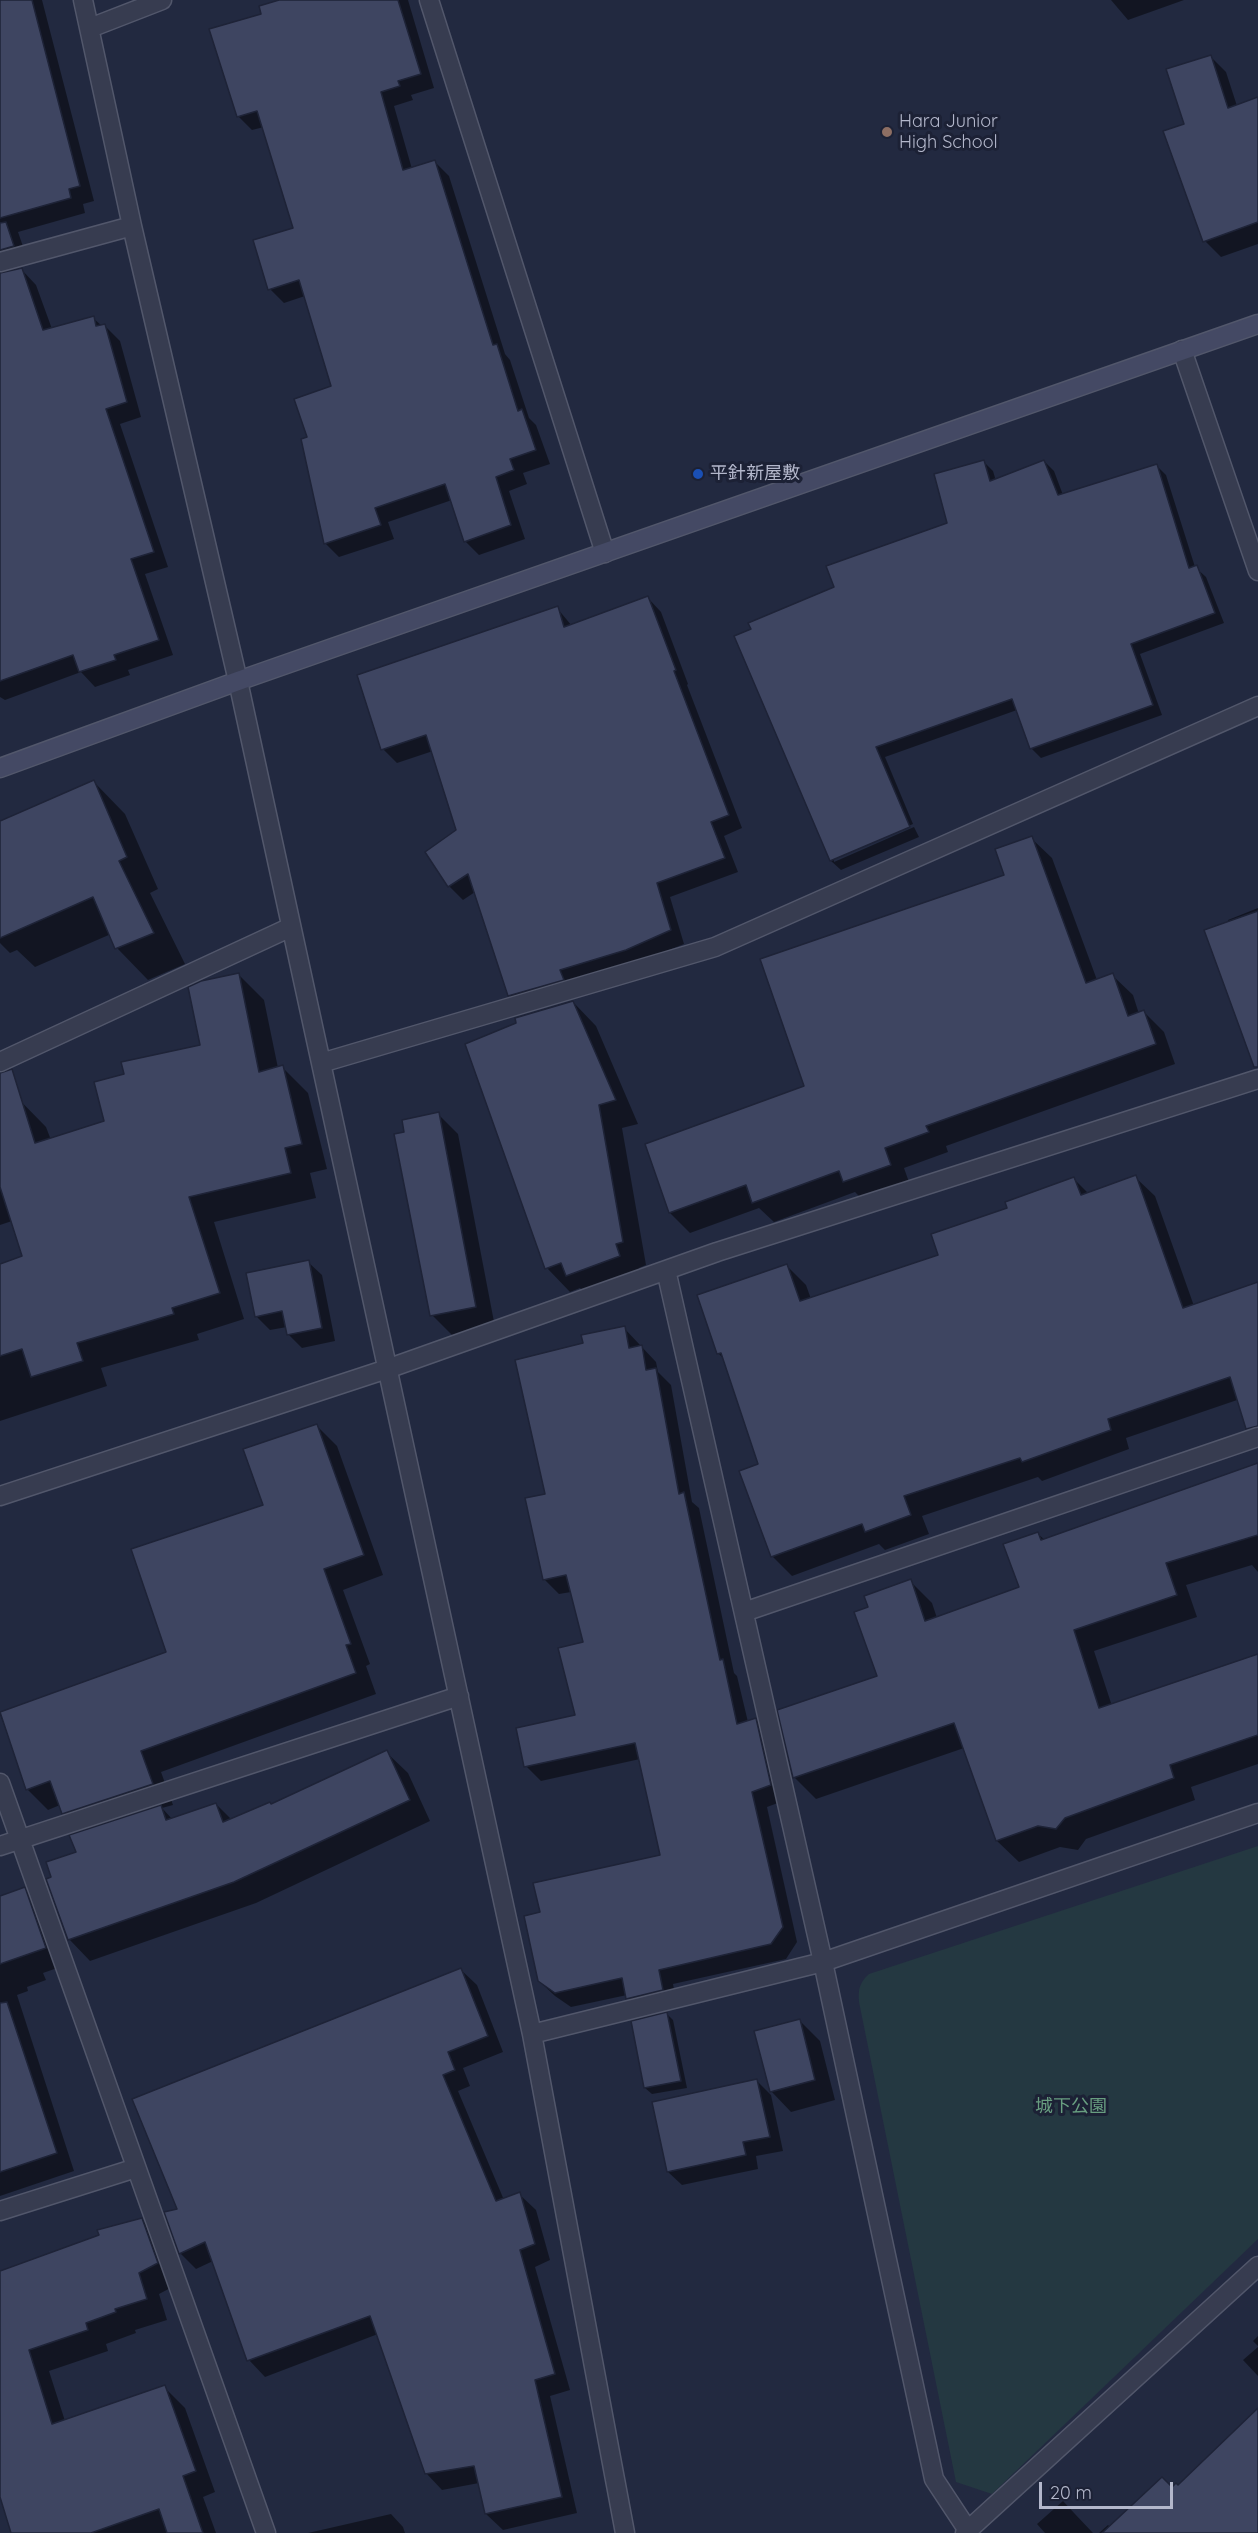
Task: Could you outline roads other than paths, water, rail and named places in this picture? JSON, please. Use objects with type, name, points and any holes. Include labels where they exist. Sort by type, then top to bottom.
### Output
[{"type":"street","points":[[83,0],[132,226],[238,681],[532,2034],[625,2533]]},
{"type":"street","points":[[90,28],[162,0]]},
{"type":"street","points":[[429,0],[605,553]]},
{"type":"street","points":[[0,262],[132,226]]},
{"type":"street","points":[[0,768],[238,681],[1258,324]]},
{"type":"street","points":[[1182,350],[1258,571]]},
{"type":"street","points":[[321,1063],[715,947],[1258,706]]},
{"type":"street","points":[[0,1062],[291,927]]},
{"type":"street","points":[[0,1496],[387,1369],[666,1270],[1258,1078]]},
{"type":"street","points":[[666,1270],[824,1962],[934,2479],[967,2533],[1258,2266]]},
{"type":"street","points":[[744,1612],[1258,1437]]},
{"type":"street","points":[[0,1846],[459,1696]]},
{"type":"street","points":[[0,1784],[266,2533]]},
{"type":"street","points":[[532,2034],[824,1962],[1258,1813]]},
{"type":"street","points":[[0,2211],[136,2168]]},
{"type":"place","name":"Hara Junior High School","points":[[887,132]]},
{"type":"place","name":"平針新屋敷","points":[[698,474]]},
{"type":"park label","name":"城下公園","points":[[1071,2107]]}]
